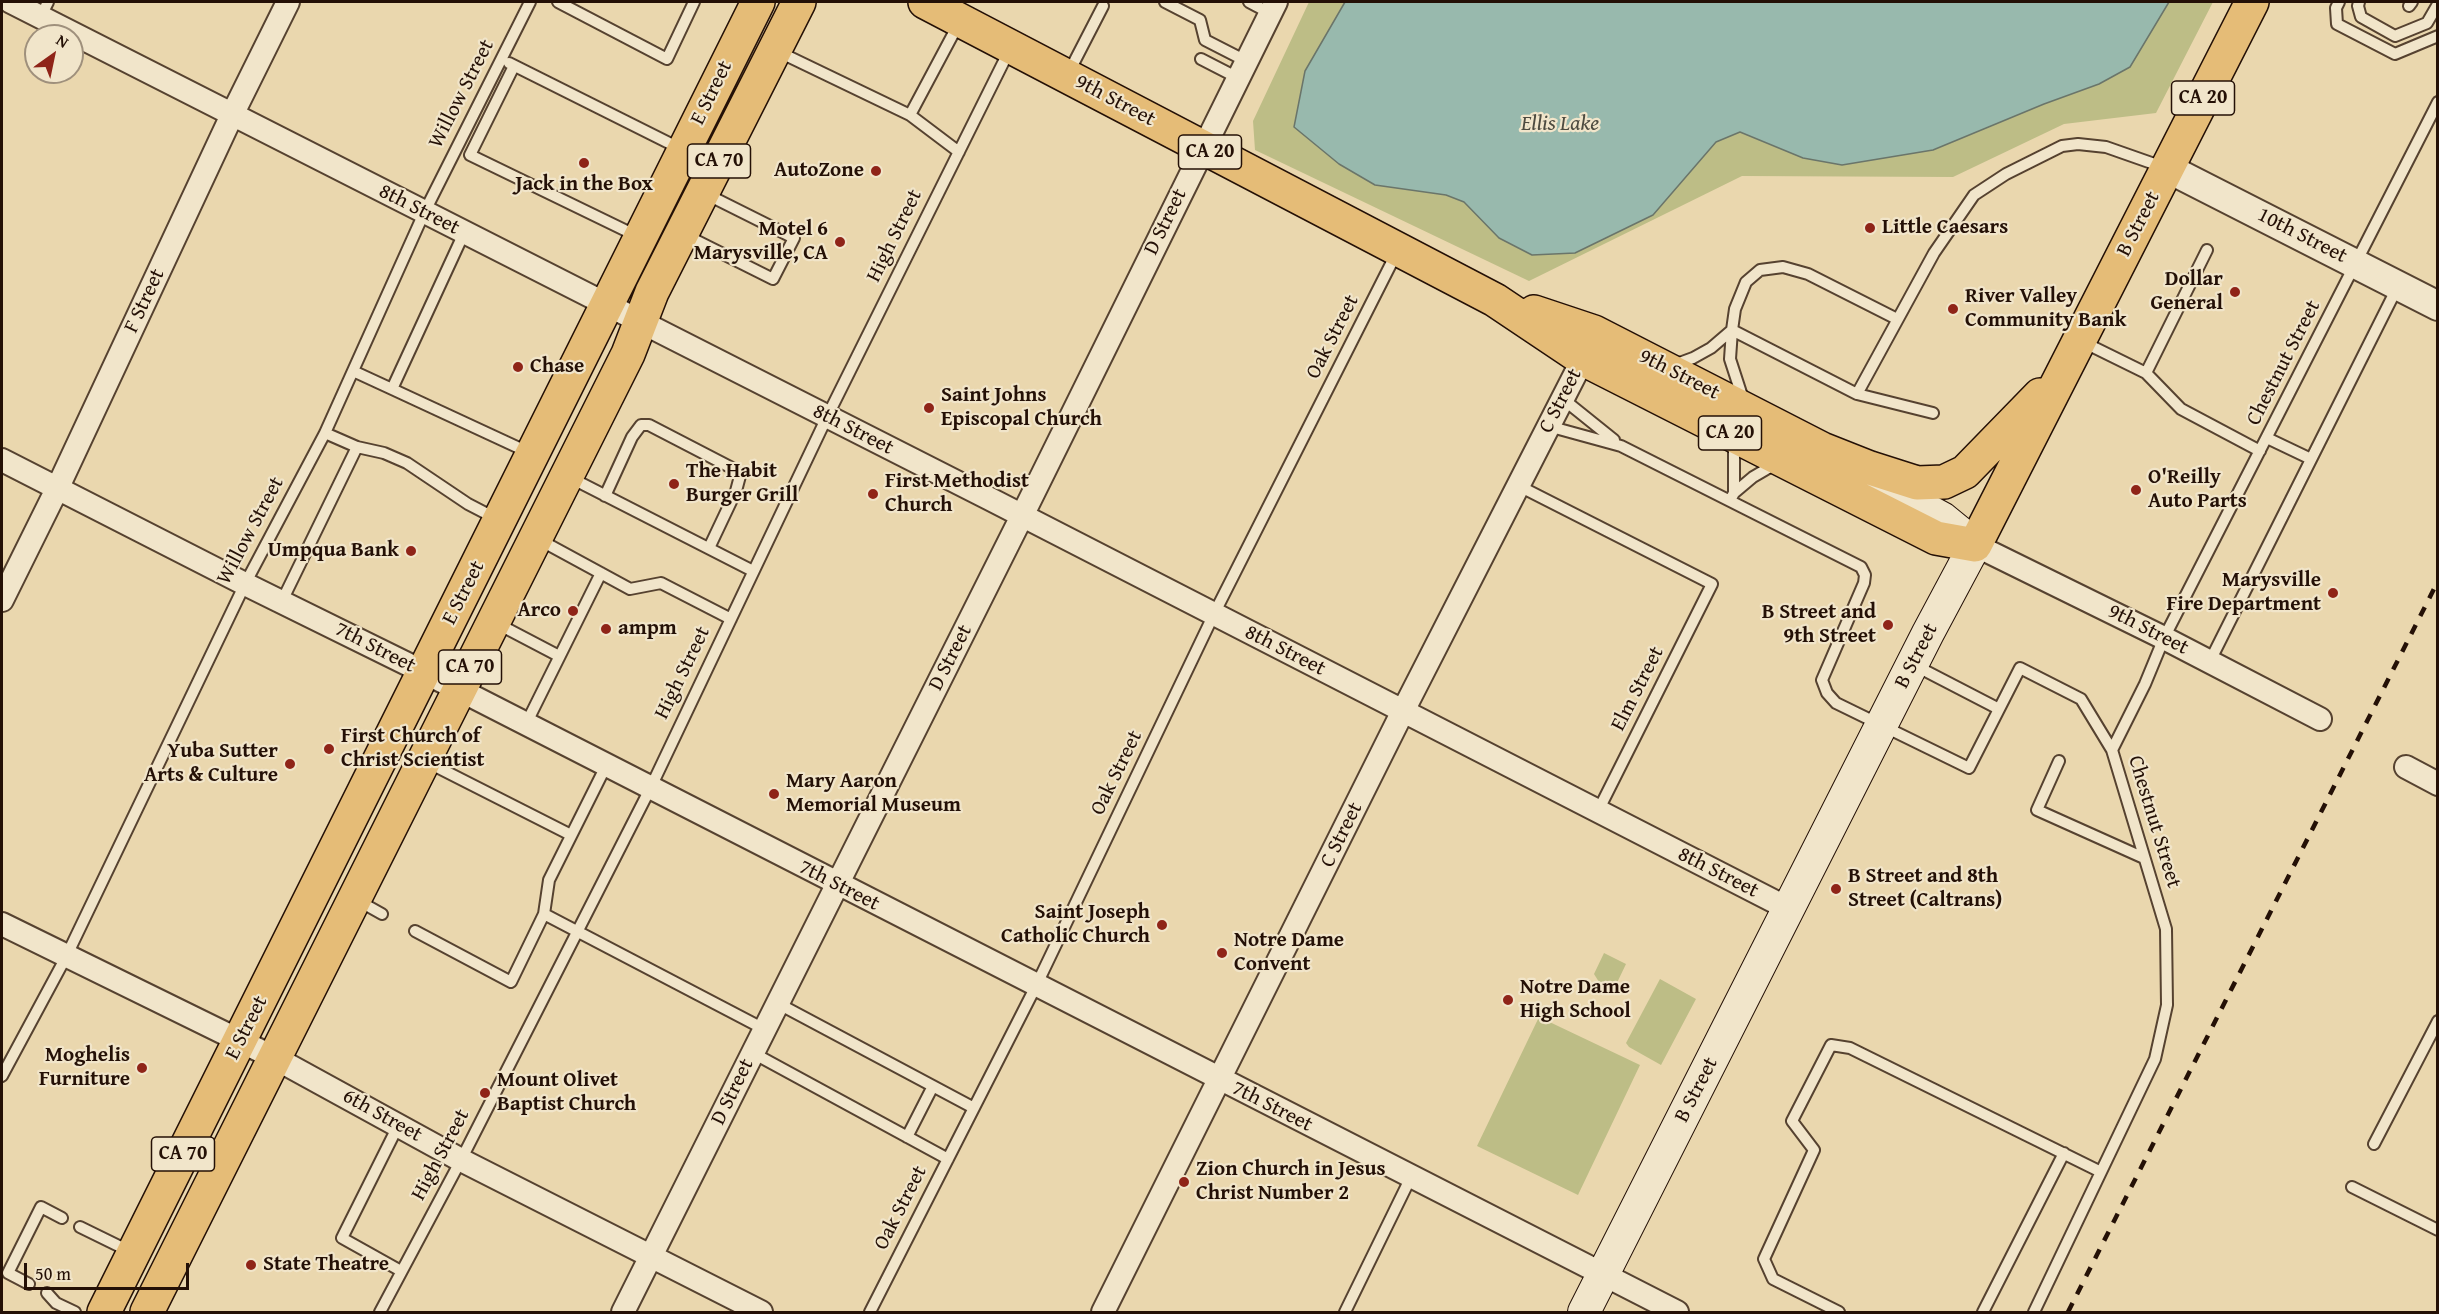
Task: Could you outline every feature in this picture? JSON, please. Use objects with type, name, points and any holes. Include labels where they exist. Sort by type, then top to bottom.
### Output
[{"type":"highway","name":"E Street","points":[[104,1312],[758,2]]},
{"type":"highway","name":"E Street","points":[[147,1312],[628,354],[640,321],[682,233],[799,2]]},
{"type":"highway","name":"9th Street","points":[[926,2],[1496,300],[1583,359],[1741,423],[1822,449]]},
{"type":"highway","name":"B Street","points":[[1975,545],[2252,2]]},
{"type":"highway","name":"9th Street","points":[[1496,300],[1594,332],[1665,368],[1741,423],[1782,460],[1936,538],[1975,545]]},
{"type":"highway","name":"CA 20","points":[[1822,449],[1897,478],[1917,483],[1944,482],[1965,472],[1978,460],[2074,353]]},
{"type":"main road","name":"9th Street","points":[[1822,449],[1863,476],[1942,518],[1975,545]]},
{"type":"main road","name":"B Street","points":[[1584,1312],[1975,545]]},
{"type":"street","name":"8th Street","points":[[11,2],[44,9],[232,115],[640,321],[1789,909]]},
{"type":"street","name":"F Street","points":[[2,600],[288,2]]},
{"type":"street","name":"D Street","points":[[623,1312],[1022,516],[1273,7]]},
{"type":"street","name":"10th Street","points":[[2167,168],[2438,306]]},
{"type":"street","name":"C Street","points":[[1103,1312],[1403,711],[1583,359]]},
{"type":"street","name":"7th Street","points":[[2,460],[245,584],[425,672],[837,885],[1677,1312]]},
{"type":"street","name":"9th Street","points":[[1975,545],[2164,638],[2320,719]]},
{"type":"street","points":[[2406,767],[2438,784]]},
{"type":"street","name":"6th Street","points":[[2,924],[275,1058],[461,1160],[760,1312]]},
{"type":"lane","name":"Willow Street","points":[[2,1076],[66,957],[245,584],[325,433],[424,213],[530,2]]},
{"type":"lane","points":[[558,2],[668,59],[694,2]]},
{"type":"lane","points":[[1165,2],[1200,20],[1205,40],[1242,69]]},
{"type":"lane","points":[[1249,2],[1273,7]]},
{"type":"lane","points":[[2339,2],[2336,8],[2337,24],[2395,54],[2438,36]]},
{"type":"lane","points":[[2360,2],[2358,6],[2361,17],[2395,36],[2427,23],[2438,4]]},
{"type":"lane","points":[[1067,75],[1103,6]]},
{"type":"lane","points":[[910,116],[961,20]]},
{"type":"lane","name":"High Street","points":[[380,1312],[461,1160],[650,789],[827,417],[1011,46]]},
{"type":"lane","points":[[774,50],[910,116],[959,152]]},
{"type":"lane","points":[[501,59],[684,151]]},
{"type":"lane","points":[[1201,59],[1242,69]]},
{"type":"lane","points":[[514,66],[470,155],[641,238]]},
{"type":"lane","name":"Chestnut Street","points":[[2034,1312],[2155,1059],[2167,1005],[2166,929],[2112,750],[2145,684],[2164,638],[2438,102]]},
{"type":"lane","points":[[1857,394],[1934,253],[1974,195],[2006,174],[2062,146],[2078,144],[2106,147],[2167,168]]},
{"type":"lane","points":[[682,233],[773,279],[794,238],[703,193]]},
{"type":"lane","points":[[392,389],[464,233]]},
{"type":"lane","name":"Oak Street","points":[[870,1312],[1036,986],[1214,614],[1398,249]]},
{"type":"lane","points":[[2146,373],[2207,250]]},
{"type":"lane","points":[[1732,496],[1741,423],[1730,359],[1735,309],[1746,282],[1760,270],[1782,267],[1808,274],[1897,320]]},
{"type":"lane","points":[[2210,662],[2398,286]]},
{"type":"lane","points":[[1665,368],[1693,358],[1711,348],[1732,330]]},
{"type":"lane","points":[[1732,330],[1857,394],[1933,413]]},
{"type":"lane","points":[[2074,353],[2146,373],[2181,409],[2260,451]]},
{"type":"lane","points":[[353,371],[533,455]]},
{"type":"lane","points":[[1563,399],[1621,446]]},
{"type":"lane","points":[[605,496],[632,437],[641,425],[649,426],[732,468],[740,476],[736,491],[709,548]]},
{"type":"lane","points":[[1548,426],[1621,446],[1732,496],[1861,567],[1865,574],[1864,583],[1822,681],[1827,693],[1836,703],[1881,727],[1969,768],[2020,668],[2081,699],[2112,750]]},
{"type":"lane","points":[[325,433],[357,447],[384,453],[407,463],[468,504],[500,521]]},
{"type":"lane","points":[[2267,438],[2311,459]]},
{"type":"lane","points":[[282,601],[357,447]]},
{"type":"lane","points":[[1732,496],[1753,477],[1782,460]]},
{"type":"lane","points":[[566,476],[753,571]]},
{"type":"lane","name":"Elm Street","points":[[1519,486],[1712,584],[1598,811]]},
{"type":"lane","points":[[535,537],[630,589],[660,583],[731,619]]},
{"type":"lane","points":[[526,724],[601,573]]},
{"type":"lane","points":[[493,621],[559,657]]},
{"type":"lane","points":[[1912,665],[1999,709]]},
{"type":"lane","points":[[423,760],[572,835]]},
{"type":"lane","points":[[2059,761],[2037,810],[2144,858]]},
{"type":"lane","points":[[415,931],[511,982],[544,914],[549,880],[606,766]]},
{"type":"lane","points":[[354,898],[382,914]]},
{"type":"lane","points":[[544,914],[764,1029]]},
{"type":"lane","points":[[777,1002],[974,1108]]},
{"type":"lane","points":[[2374,1144],[2438,1021]]},
{"type":"lane","points":[[1839,1312],[1773,1279],[1764,1259],[1814,1150],[1792,1121],[1830,1045],[1850,1048],[2101,1172]]},
{"type":"lane","points":[[752,1052],[948,1159]]},
{"type":"lane","points":[[907,1137],[933,1086]]},
{"type":"lane","points":[[399,1126],[342,1238],[401,1271]]},
{"type":"lane","points":[[1983,1312],[2064,1153]]},
{"type":"lane","points":[[1345,1312],[1411,1177]]},
{"type":"lane","points":[[2352,1187],[2438,1230]]},
{"type":"lane","points":[[29,1284],[8,1273],[12,1264],[41,1207],[62,1218]]},
{"type":"lane","points":[[80,1227],[134,1254]]},
{"type":"lane","points":[[47,1293],[56,1303],[75,1312]]},
{"type":"green space","name":"Ellis Lake","points":[[1309,2],[2213,2],[2156,113],[2064,124],[1953,177],[1742,176],[1529,281],[1255,150],[1253,121]]},
{"type":"green space","points":[[1604,953],[1626,964],[1614,989],[1599,982],[1594,974]]},
{"type":"green space","points":[[1660,979],[1696,999],[1661,1065],[1626,1043]]},
{"type":"green space","points":[[1539,1017],[1640,1065],[1578,1195],[1477,1146]]},
{"type":"water","name":"Ellis Lake","points":[[1345,2],[2169,2],[2130,67],[2099,84],[1933,150],[1842,165],[1803,158],[1740,132],[1716,142],[1653,215],[1575,253],[1532,255],[1499,238],[1464,202],[1446,195],[1375,185],[1339,164],[1294,127],[1305,71]]},
{"type":"railway","points":[[2068,1312],[2438,581]]},
{"type":"place","name":"Jack in the Box","points":[[584,163]]},
{"type":"place","name":"AutoZone","points":[[876,171]]},
{"type":"place","name":"Little Caesars","points":[[1870,228]]},
{"type":"place","name":"Motel 6 Marysville, CA","points":[[840,242]]},
{"type":"place","name":"Dollar General","points":[[2235,292]]},
{"type":"place","name":"River Valley Community Bank","points":[[1953,309]]},
{"type":"place","name":"Chase","points":[[518,367]]},
{"type":"place","name":"Saint Johns Episcopal Church","points":[[929,408]]},
{"type":"place","name":"The Habit Burger Grill","points":[[674,484]]},
{"type":"place","name":"O'Reilly Auto Parts","points":[[2136,490]]},
{"type":"place","name":"First Methodist Church","points":[[873,494]]},
{"type":"place","name":"Umpqua Bank","points":[[411,551]]},
{"type":"place","name":"Marysville Fire Department","points":[[2333,593]]},
{"type":"place","name":"Arco","points":[[573,611]]},
{"type":"place","name":"B Street and 9th Street","points":[[1888,625]]},
{"type":"place","name":"ampm","points":[[606,629]]},
{"type":"place","name":"First Church of Christ Scientist","points":[[329,749]]},
{"type":"place","name":"Yuba Sutter Arts & Culture","points":[[290,764]]},
{"type":"place","name":"Mary Aaron Memorial Museum","points":[[774,794]]},
{"type":"place","name":"B Street and 8th Street (Caltrans)","points":[[1836,889]]},
{"type":"place","name":"Saint Joseph Catholic Church","points":[[1162,925]]},
{"type":"place","name":"Notre Dame Convent","points":[[1222,953]]},
{"type":"place","name":"Notre Dame High School","points":[[1508,1000]]},
{"type":"place","name":"Moghelis Furniture","points":[[142,1068]]},
{"type":"place","name":"Mount Olivet Baptist Church","points":[[485,1093]]},
{"type":"place","name":"Zion Church in Jesus Christ Number 2","points":[[1184,1182]]},
{"type":"place","name":"State Theatre","points":[[251,1265]]}]
